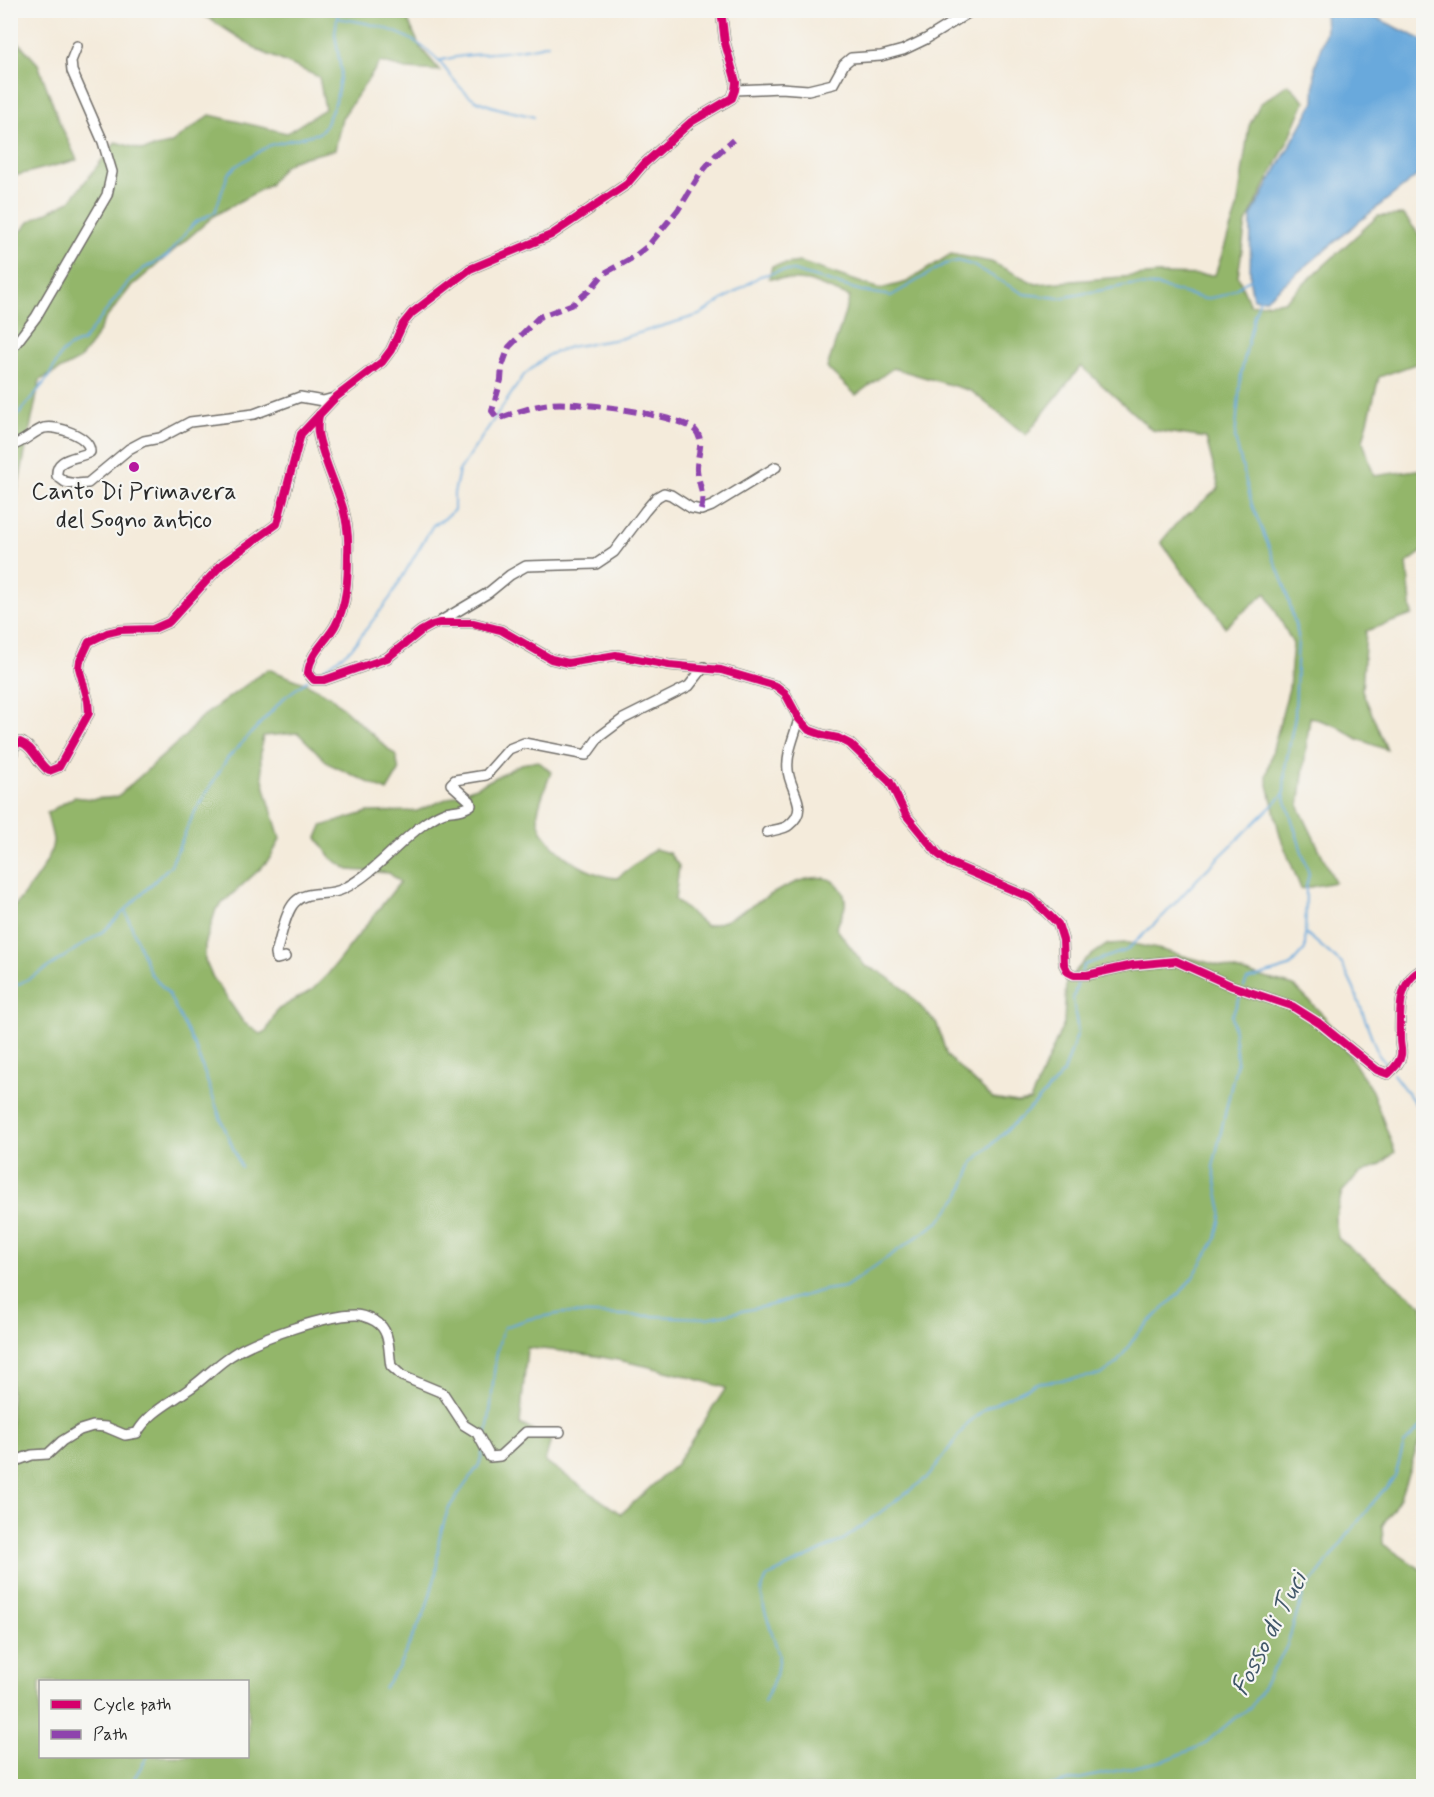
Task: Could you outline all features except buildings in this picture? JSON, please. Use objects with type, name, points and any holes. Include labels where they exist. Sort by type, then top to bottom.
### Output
[{"type":"street","points":[[10,766],[14,746],[20,742],[30,747],[44,768],[49,771],[59,767],[89,713],[79,668],[83,652],[89,642],[107,633],[120,630],[153,629],[169,622],[223,562],[277,524],[301,434],[336,397],[382,362],[391,350],[403,324],[412,314],[470,269],[551,236],[627,184],[644,164],[691,122],[732,98],[735,90],[734,73],[725,43],[721,10]]},
{"type":"street","points":[[735,90],[781,88],[808,90],[833,84],[850,58],[881,56],[903,50],[926,39],[973,10]]},
{"type":"street","points":[[10,351],[36,317],[108,195],[112,172],[103,142],[72,71],[71,61],[77,46]]},
{"type":"street","points":[[10,446],[25,441],[41,429],[50,427],[86,440],[90,446],[90,452],[65,460],[56,469],[57,476],[65,483],[88,483],[129,449],[144,441],[160,438],[190,422],[254,414],[300,397],[323,401],[336,397]]},
{"type":"street","points":[[319,415],[318,433],[344,510],[348,535],[348,557],[346,593],[341,613],[335,627],[311,657],[308,673],[314,680],[324,680],[387,658],[422,631],[488,592],[526,566],[596,564],[614,552],[657,497],[664,494],[671,495],[691,508],[701,510],[712,506],[776,467]]},
{"type":"street","points":[[439,622],[473,622],[501,630],[551,659],[568,663],[616,655],[669,665],[704,667],[730,672],[776,686],[785,693],[799,719],[809,729],[838,738],[859,751],[890,782],[906,815],[938,854],[950,863],[1031,898],[1045,911],[1058,924],[1063,940],[1064,964],[1068,972],[1074,975],[1087,975],[1133,965],[1176,961],[1232,986],[1292,1006],[1319,1023],[1377,1070],[1388,1074],[1396,1066],[1401,1056],[1403,992],[1407,981],[1424,969]]},
{"type":"street","points":[[285,957],[277,958],[276,953],[289,909],[297,899],[313,893],[333,894],[345,889],[372,871],[425,823],[442,813],[465,809],[471,805],[470,801],[451,784],[455,780],[486,775],[509,749],[524,743],[586,755],[599,737],[623,720],[689,686],[704,667]]},
{"type":"street","points":[[767,832],[788,827],[798,814],[800,803],[787,768],[799,719]]},
{"type":"street","points":[[10,1463],[32,1455],[48,1454],[62,1441],[80,1430],[93,1426],[106,1427],[125,1435],[137,1433],[143,1423],[164,1405],[189,1389],[233,1354],[250,1345],[312,1322],[358,1315],[375,1321],[386,1332],[391,1366],[402,1376],[443,1393],[464,1425],[477,1433],[490,1457],[500,1456],[526,1431],[560,1432]]},
{"type":"green space","points":[[197,11],[404,11],[420,47],[440,71],[406,69],[380,62],[342,118],[335,150],[296,159],[283,167],[269,185],[215,215],[130,288],[104,321],[93,342],[79,360],[40,380],[17,492],[11,503],[11,243],[30,221],[70,201],[116,142],[143,150],[170,144],[210,115],[287,133],[325,109],[319,77],[260,51]]},
{"type":"green space","points":[[11,34],[38,64],[59,121],[77,160],[18,175],[11,174]]},
{"type":"green space","points":[[1288,84],[1305,101],[1289,139],[1246,223],[1238,276],[1250,305],[1285,301],[1378,216],[1404,215],[1423,240],[1423,357],[1421,362],[1379,377],[1363,441],[1374,476],[1423,469],[1423,551],[1407,563],[1412,615],[1366,631],[1362,690],[1387,750],[1358,739],[1337,726],[1310,717],[1299,807],[1335,882],[1301,889],[1280,836],[1266,776],[1289,688],[1293,644],[1266,593],[1225,627],[1161,542],[1175,525],[1219,488],[1206,438],[1152,430],[1081,366],[1026,435],[971,391],[893,368],[856,395],[827,368],[850,297],[809,281],[769,278],[772,266],[800,262],[880,289],[907,282],[951,254],[991,262],[1036,284],[1158,274],[1215,275],[1237,209],[1249,126],[1260,104]]},
{"type":"green space","points":[[268,669],[307,684],[330,696],[396,756],[399,771],[387,791],[329,764],[298,733],[263,736],[262,775],[280,839],[270,858],[261,868],[216,909],[205,945],[205,960],[212,976],[243,1022],[260,1034],[266,1032],[277,1010],[312,990],[328,974],[400,882],[389,873],[349,870],[331,858],[317,838],[322,826],[368,812],[417,811],[483,784],[521,764],[538,761],[551,772],[538,812],[539,824],[554,847],[578,865],[592,872],[617,878],[655,849],[669,853],[679,866],[675,900],[706,926],[724,921],[797,882],[813,878],[827,878],[838,885],[844,896],[845,906],[836,928],[865,966],[878,971],[902,987],[937,1024],[947,1056],[993,1099],[1018,1103],[1030,1101],[1064,1023],[1066,982],[1086,959],[1108,944],[1128,943],[1162,950],[1294,986],[1325,1017],[1372,1091],[1395,1152],[1381,1164],[1359,1174],[1342,1192],[1335,1219],[1338,1238],[1423,1306],[1423,1438],[1419,1442],[1400,1498],[1382,1526],[1383,1544],[1423,1571],[1423,1786],[11,1786],[11,911],[48,859],[53,838],[47,813],[74,797],[92,799],[117,797],[186,735],[199,719]],"holes":[[[527,1348],[628,1362],[726,1388],[676,1464],[621,1514],[545,1461],[551,1440],[520,1424]]]},
{"type":"water","points":[[1325,11],[1362,11],[1423,40],[1423,171],[1266,299],[1253,299],[1250,282],[1251,216],[1314,102],[1315,68],[1326,30]]},
{"type":"waterway","points":[[10,421],[19,414],[48,378],[61,354],[69,347],[83,341],[130,280],[143,269],[167,256],[194,223],[215,212],[228,174],[236,166],[270,145],[319,133],[325,126],[336,101],[341,71],[335,34],[338,10]]},
{"type":"waterway","points":[[337,18],[378,26],[416,42],[428,50],[460,87],[476,100],[534,117]]},
{"type":"waterway","points":[[438,61],[521,50],[548,44]]},
{"type":"waterway","points":[[313,677],[351,649],[390,598],[433,525],[454,510],[454,493],[459,471],[524,375],[548,355],[569,347],[619,339],[699,315],[760,276],[780,271],[793,271],[862,291],[891,296],[945,264],[958,261],[972,265],[1024,294],[1060,298],[1129,285],[1157,286],[1205,299],[1225,295],[1251,279]]},
{"type":"waterway","points":[[1081,973],[1084,965],[1127,950],[1284,794],[1285,768],[1295,716],[1298,635],[1285,587],[1252,505],[1235,438],[1241,374],[1254,315],[1261,297]]},
{"type":"waterway","points":[[10,989],[105,930],[171,865],[193,815],[227,759],[285,697],[308,680]]},
{"type":"waterway","points":[[1244,987],[1247,980],[1289,967],[1305,949],[1306,887],[1309,874],[1284,795]]},
{"type":"waterway","points":[[125,910],[150,973],[168,993],[196,1049],[220,1117],[241,1167]]},
{"type":"waterway","name":"Fosso di Tuci","points":[[1307,934],[1342,964],[1354,989],[1378,1054],[1390,1069]]},
{"type":"waterway","points":[[485,1441],[494,1369],[504,1327],[529,1319],[563,1313],[707,1318],[767,1306],[824,1290],[845,1287],[940,1221],[960,1195],[974,1161],[1038,1101],[1064,1072],[1078,1032],[1073,999],[1079,978]]},
{"type":"waterway","points":[[764,1702],[776,1675],[779,1655],[761,1591],[767,1577],[843,1540],[929,1476],[967,1424],[986,1408],[1037,1383],[1101,1375],[1117,1363],[1137,1334],[1180,1293],[1193,1277],[1216,1239],[1222,1212],[1213,1167],[1237,1061],[1232,1015],[1242,993]]},
{"type":"waterway","name":"Fosso di Tuci","points":[[1393,1074],[1424,1115]]},
{"type":"waterway","name":"Fosso di Tuci","points":[[1047,1786],[1166,1760],[1203,1745],[1251,1707],[1286,1648],[1304,1592],[1395,1477],[1404,1444],[1424,1424]]},
{"type":"waterway","points":[[384,1688],[398,1668],[426,1609],[436,1574],[439,1539],[448,1509],[479,1465],[483,1450]]},
{"type":"waterway","points":[[129,1786],[147,1758]]},
{"type":"marked path","points":[[701,510],[702,495],[697,470],[700,439],[695,430],[685,424],[648,414],[582,405],[544,405],[498,419],[492,411],[501,380],[502,366],[509,347],[539,317],[573,304],[592,288],[603,274],[634,257],[648,246],[678,210],[700,174],[733,140]]},
{"type":"cycle path","points":[[10,766],[14,746],[20,742],[25,744],[49,771],[59,767],[89,713],[79,668],[89,642],[107,633],[120,630],[153,629],[169,622],[223,563],[277,524],[301,434],[336,397],[382,362],[391,350],[403,324],[412,313],[470,269],[551,235],[627,184],[644,164],[691,122],[732,98],[736,82],[725,43],[721,10]]},
{"type":"cycle path","points":[[319,415],[320,442],[343,508],[348,548],[347,582],[342,609],[335,626],[318,648],[309,666],[308,673],[314,680],[324,680],[387,658],[421,631],[439,623],[473,623],[501,630],[551,659],[568,663],[616,655],[669,665],[721,670],[776,686],[785,693],[799,719],[809,730],[838,738],[850,744],[890,782],[906,815],[938,854],[950,863],[1031,898],[1058,924],[1063,940],[1064,964],[1068,972],[1074,975],[1087,975],[1133,965],[1176,961],[1232,986],[1292,1006],[1319,1023],[1377,1070],[1388,1074],[1398,1063],[1401,1055],[1400,1010],[1404,990],[1408,981],[1424,969]]},
{"type":"place","name":"Canto Di Primavera del Sogno antico","points":[[134,467]]}]
